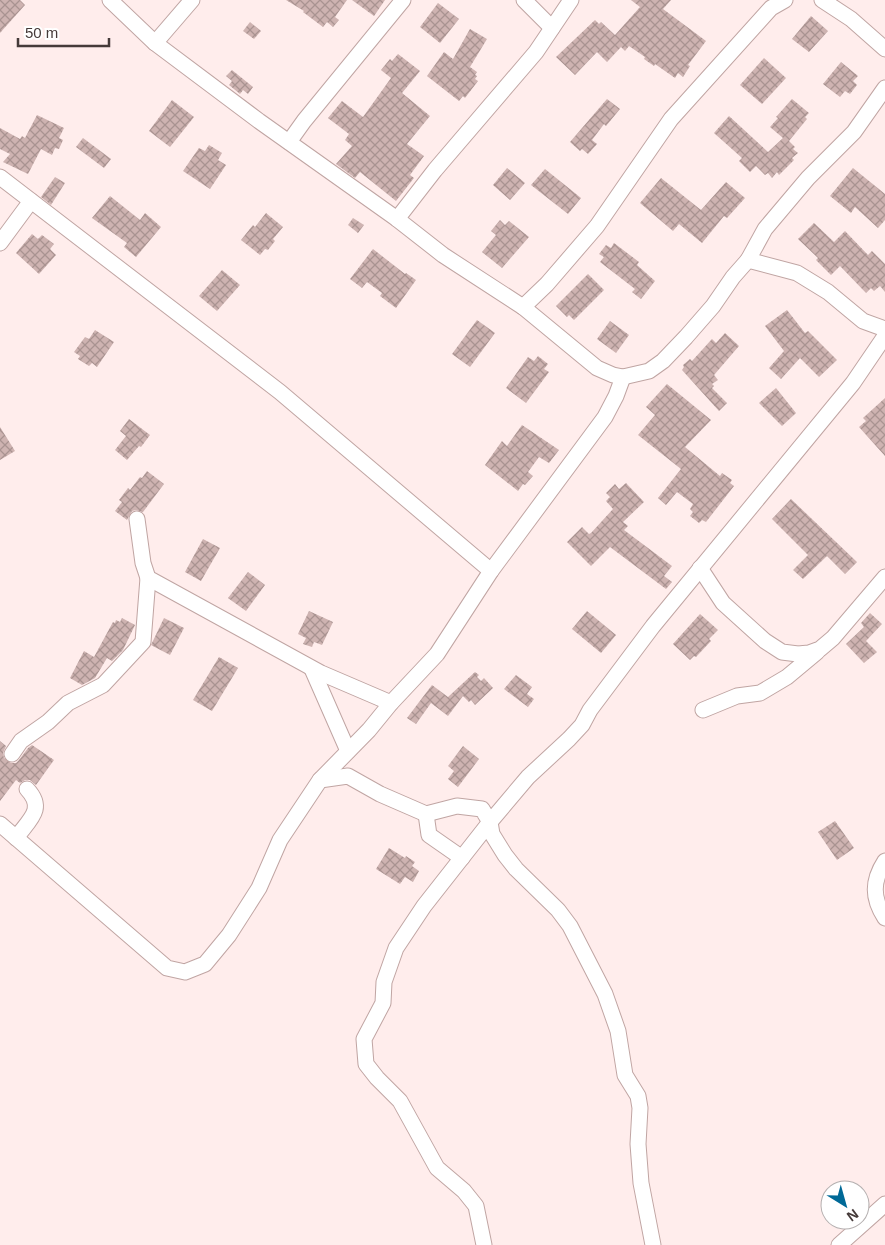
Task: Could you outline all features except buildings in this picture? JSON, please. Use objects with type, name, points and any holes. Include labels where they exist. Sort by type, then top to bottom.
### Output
[{"type":"street","points":[[110,0],[155,43],[289,142],[443,255],[523,308],[597,368],[612,375],[623,377],[649,371],[686,337],[713,306],[733,277],[748,260],[764,229],[808,178],[854,132],[885,88]]},
{"type":"street","points":[[155,43],[192,0]]},
{"type":"street","points":[[289,142],[403,0]]},
{"type":"street","points":[[524,0],[552,28]]},
{"type":"street","points":[[397,220],[435,170],[536,52],[570,0]]},
{"type":"street","points":[[523,308],[548,284],[597,226],[671,119],[771,8],[785,0]]},
{"type":"street","points":[[822,0],[851,19],[885,50]]},
{"type":"street","points":[[0,177],[280,392],[491,571]]},
{"type":"street","points":[[0,243],[31,201]]},
{"type":"street","points":[[748,260],[797,273],[828,292],[862,321],[885,329]]},
{"type":"street","points":[[484,1245],[476,1206],[464,1191],[438,1168],[400,1100],[366,1064],[364,1038],[383,1003],[384,982],[396,948],[424,906],[490,822],[528,777],[582,725],[590,710],[653,626],[853,382],[885,336]]},
{"type":"street","points":[[0,824],[167,968],[186,972],[206,964],[229,935],[259,888],[280,840],[320,780],[369,730],[391,703],[437,654],[491,571],[605,417],[623,377]]},
{"type":"street","points":[[12,754],[21,741],[48,722],[68,703],[103,685],[143,642],[148,578],[143,564],[137,519]]},
{"type":"street","points":[[700,568],[723,603],[765,641],[782,652],[798,654],[820,649]]},
{"type":"street","points":[[704,710],[737,696],[760,693],[787,677],[833,638],[885,577]]},
{"type":"street","points":[[148,578],[312,669],[391,703]]},
{"type":"street","points":[[312,669],[348,751]]},
{"type":"street","points":[[320,780],[348,776],[380,794],[426,814],[457,806],[482,809],[490,822],[492,834],[511,862],[558,910],[570,926],[605,994],[618,1031],[625,1075],[638,1096],[640,1108],[638,1144],[641,1183],[653,1245]]},
{"type":"street","points":[[16,838],[36,811],[37,804],[27,790]]},
{"type":"street","points":[[426,814],[429,835],[462,858]]},
{"type":"street","points":[[885,861],[878,873],[874,889],[885,918]]},
{"type":"street","points":[[839,1245],[885,1204]]}]
